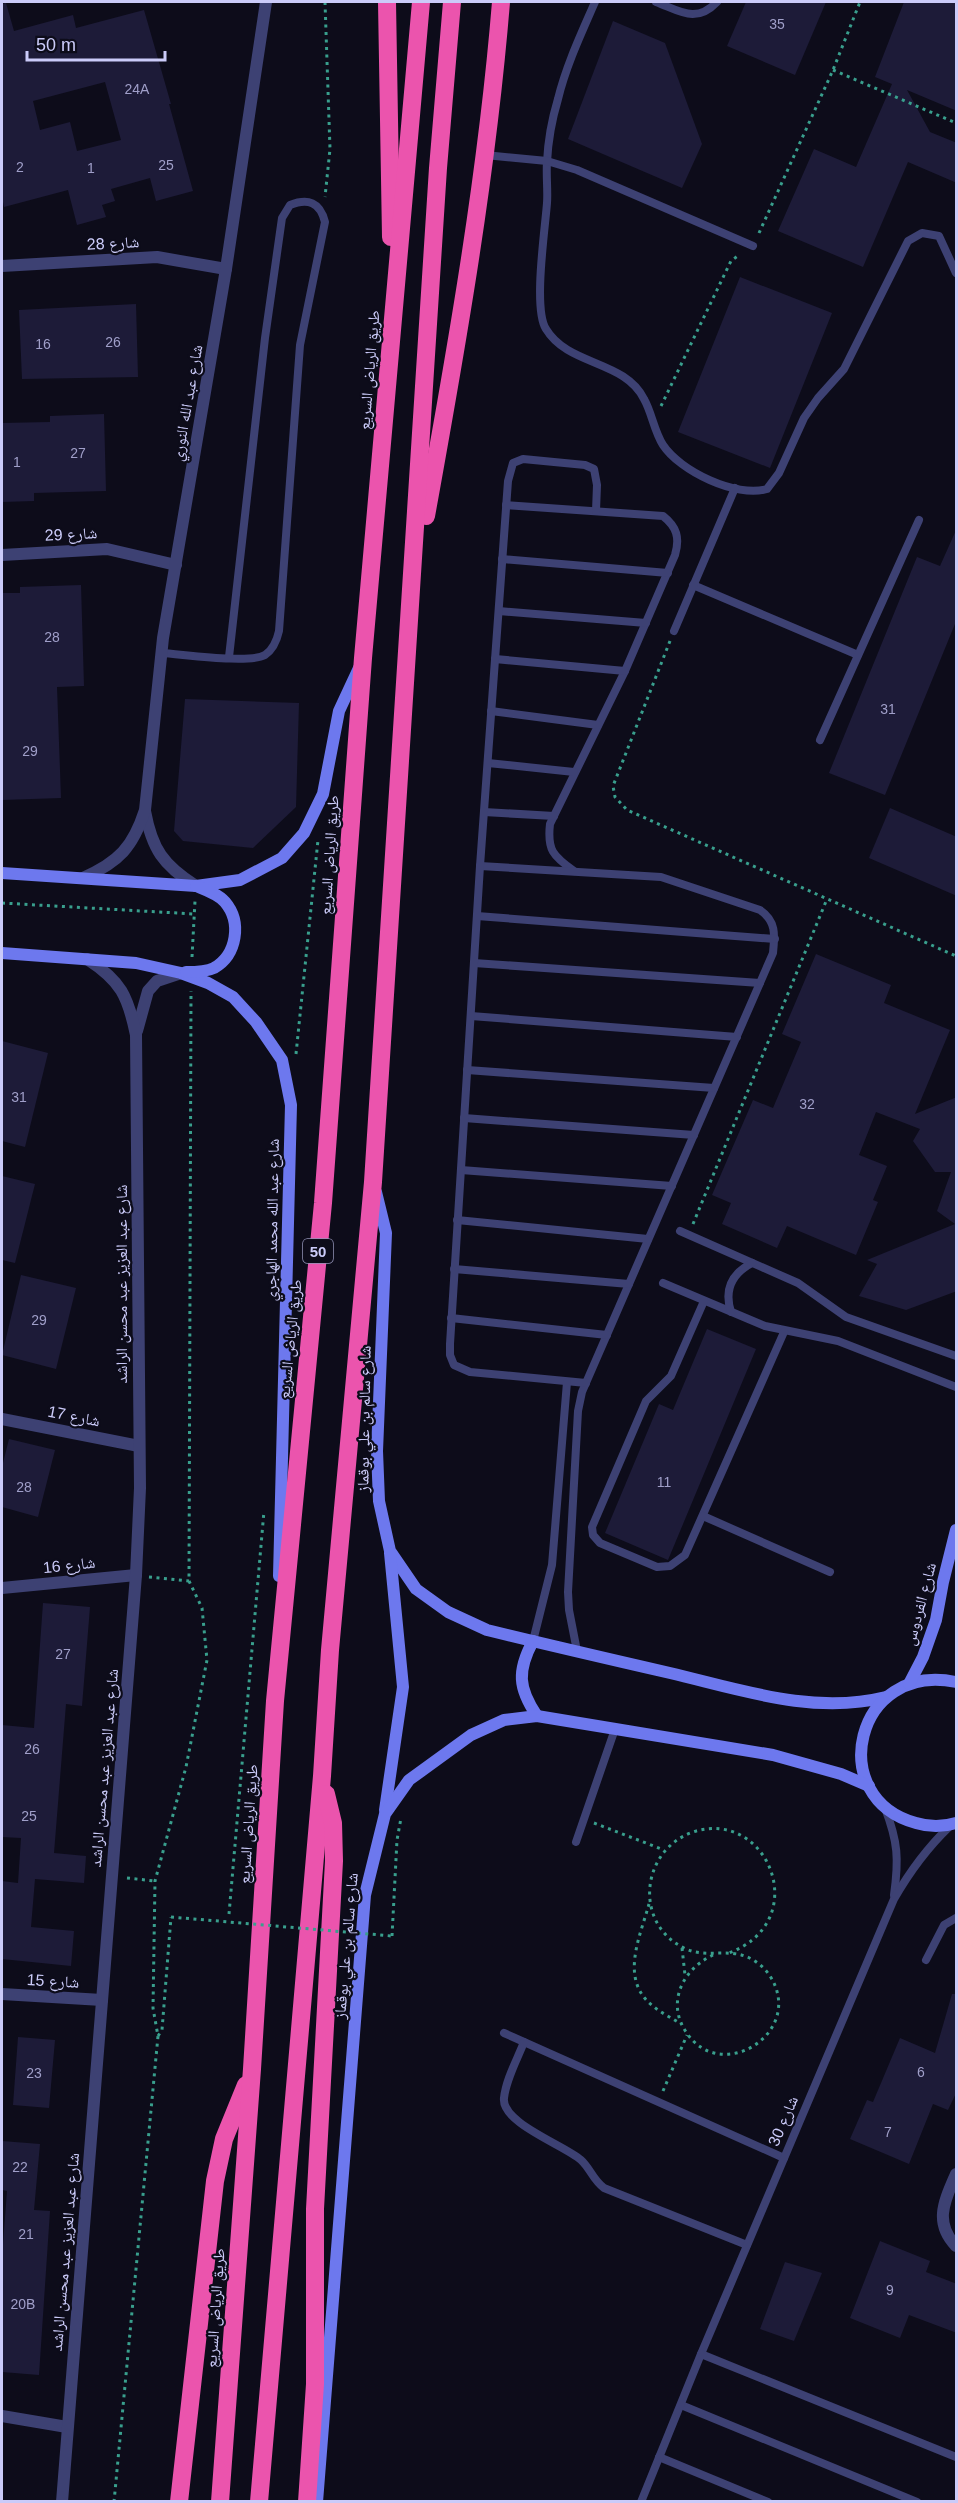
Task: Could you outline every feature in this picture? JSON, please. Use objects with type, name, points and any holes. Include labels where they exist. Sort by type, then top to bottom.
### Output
[{"type":"highway","points":[[387,2],[393,324]]},
{"type":"highway","name":"طريق الرياض السريع","points":[[220,2502],[276,1701],[323,1203],[363,658],[421,2]]},
{"type":"highway","points":[[259,2502],[322,1776],[330,1650],[373,1182],[438,168],[452,2]]},
{"type":"highway","points":[[410,600],[452,371],[485,155],[501,2]]},
{"type":"highway","points":[[307,2502],[315,2384],[315,2210],[334,1861],[333,1823],[322,1776]]},
{"type":"highway","points":[[180,2502],[215,2181],[224,2139],[252,2069]]},
{"type":"main road","points":[[2,873],[196,886],[240,880],[282,858],[304,833],[323,794],[339,711],[363,658]]},
{"type":"main road","points":[[188,974],[213,969],[225,958],[233,945],[236,929],[233,914],[224,900],[196,886]]},
{"type":"main road","name":"شارع عبد الله محمد الهاجري","points":[[2,952],[136,963],[188,974],[233,997],[256,1022],[282,1059],[291,1105],[276,1701]]},
{"type":"main road","name":"شارع سالم بن علي بوقماز","points":[[373,1182],[386,1233],[377,1451],[379,1501],[390,1551],[416,1589],[448,1612],[487,1630],[764,1697],[827,1704],[864,1702],[886,1697]]},
{"type":"main road","name":"شارع الفردوس","points":[[909,1684],[923,1657],[936,1620],[943,1582],[957,1530]]},
{"type":"main road","points":[[385,1814],[403,1687],[390,1551]]},
{"type":"main road","points":[[533,1641],[524,1659],[521,1679],[526,1699],[537,1716]]},
{"type":"main road","points":[[953,1824],[927,1826],[905,1820],[885,1808],[869,1786],[861,1755],[862,1738],[867,1723],[875,1709],[886,1697],[909,1684],[925,1680],[941,1679],[957,1682]]},
{"type":"main road","name":"شارع سالم بن علي بوقماز","points":[[317,2502],[365,1895],[385,1814],[409,1780],[471,1735],[504,1720],[537,1716],[773,1755],[841,1774],[869,1786]]},
{"type":"street","name":"شارع عبد الله النوري","points":[[83,878],[105,868],[124,852],[137,832],[145,810],[161,653],[226,269],[266,2]]},
{"type":"street","name":"شارع 28","points":[[2,266],[157,257],[226,269]]},
{"type":"street","name":"شارع 29","points":[[2,555],[107,549],[176,565]]},
{"type":"street","name":"شارع عبد الله النوري","points":[[145,810],[149,833],[159,855],[176,873],[196,886]]},
{"type":"street","name":"شارع عبد العزيز عبد محسن الراشد","points":[[87,958],[108,972],[123,991],[136,1035]]},
{"type":"street","name":"شارع عبد العزيز عبد محسن الراشد","points":[[62,2502],[136,1575],[139,1446],[136,1035],[148,991],[157,981],[188,974]]},
{"type":"street","name":"شارع 17","points":[[2,1419],[139,1446]]},
{"type":"street","name":"شارع 16","points":[[3,1591],[136,1575]]},
{"type":"street","name":"شارع 15","points":[[2,1994],[102,2000]]},
{"type":"street","points":[[957,2174],[943,2206],[942,2217],[943,2226],[957,2246]]},
{"type":"street","points":[[2,2416],[67,2427]]},
{"type":"lane","points":[[595,2],[564,75],[557,103],[547,161],[547,201],[540,302],[545,328],[561,346],[576,356],[620,374],[634,385],[643,396],[663,445],[680,464],[703,477],[735,488],[757,492],[767,489],[773,483],[804,418],[818,398],[844,369],[908,241],[922,233],[939,236],[957,273]]},
{"type":"lane","points":[[656,2],[699,15],[709,10],[717,2]]},
{"type":"lane","points":[[485,155],[547,161],[577,170],[753,246]]},
{"type":"lane","points":[[161,653],[252,659],[263,656],[276,643],[279,631],[300,345],[325,222],[317,205],[309,201],[290,206],[282,218],[265,338],[229,657]]},
{"type":"lane","points":[[586,1383],[462,1370],[454,1365],[450,1355],[480,866],[506,505],[510,470],[513,463],[523,459],[585,465],[594,469],[597,485],[596,512]]},
{"type":"lane","points":[[674,631],[735,488]]},
{"type":"lane","points":[[506,505],[663,516],[672,523],[676,531],[678,545],[668,573],[625,671],[554,816],[548,839],[550,848],[558,860],[574,871]]},
{"type":"lane","points":[[820,740],[919,520]]},
{"type":"lane","points":[[502,559],[668,573]]},
{"type":"lane","points":[[693,585],[858,655]]},
{"type":"lane","points":[[499,611],[646,623]]},
{"type":"lane","points":[[495,659],[625,671]]},
{"type":"lane","points":[[491,711],[597,725]]},
{"type":"lane","points":[[488,763],[574,772]]},
{"type":"lane","points":[[484,812],[554,816]]},
{"type":"lane","points":[[480,866],[661,878],[760,910],[770,917],[776,932],[773,953],[586,1383],[578,1411],[568,1592],[577,1651]]},
{"type":"lane","points":[[477,916],[775,939]]},
{"type":"lane","points":[[474,963],[760,983]]},
{"type":"lane","points":[[471,1016],[737,1037]]},
{"type":"lane","points":[[467,1070],[714,1088]]},
{"type":"lane","points":[[464,1118],[694,1135]]},
{"type":"lane","points":[[461,1170],[672,1186]]},
{"type":"lane","points":[[458,1220],[648,1239]]},
{"type":"lane","points":[[684,1233],[810,1290],[846,1317],[957,1356]]},
{"type":"lane","points":[[731,1312],[728,1289],[733,1277],[752,1263]]},
{"type":"lane","points":[[454,1269],[629,1284]]},
{"type":"lane","points":[[663,1283],[765,1326],[784,1332],[838,1341],[957,1387]]},
{"type":"lane","points":[[704,1300],[671,1376],[646,1401],[592,1531],[594,1538],[600,1543],[663,1568],[676,1564],[685,1555],[784,1332]]},
{"type":"lane","points":[[451,1318],[607,1335]]},
{"type":"lane","points":[[533,1641],[552,1565],[567,1382]]},
{"type":"lane","points":[[703,1516],[830,1572]]},
{"type":"lane","points":[[576,1842],[615,1730]]},
{"type":"lane","name":"شارع 30","points":[[885,1808],[896,1837],[898,1867],[894,1899]]},
{"type":"lane","name":"شارع 30","points":[[641,2502],[701,2354],[894,1899],[909,1872],[928,1847],[953,1824]]},
{"type":"lane","points":[[926,1960],[944,1924],[957,1918]]},
{"type":"lane","points":[[504,2033],[784,2158]]},
{"type":"lane","points":[[524,2042],[506,2086],[503,2102],[508,2112],[523,2125],[582,2160],[594,2181],[604,2188],[747,2245]]},
{"type":"lane","points":[[701,2354],[957,2457]]},
{"type":"lane","points":[[681,2405],[916,2502]]},
{"type":"lane","points":[[659,2457],[768,2502]]},
{"type":"path","points":[[324,216],[330,149],[325,2]]},
{"type":"path","points":[[654,422],[731,261],[753,246],[833,70],[861,2]]},
{"type":"path","points":[[833,70],[957,123]]},
{"type":"path","points":[[674,631],[613,786],[615,797],[627,810],[957,956]]},
{"type":"path","points":[[296,1059],[318,840]]},
{"type":"path","points":[[114,2502],[158,2036],[153,2008],[155,1881],[186,1767],[207,1660],[202,1608],[189,1581],[188,974],[196,886]]},
{"type":"path","points":[[684,1233],[827,898]]},
{"type":"path","points":[[2,903],[194,914]]},
{"type":"path","points":[[229,1914],[265,1501]]},
{"type":"path","points":[[136,1575],[189,1581]]},
{"type":"path","points":[[584,1819],[665,1850]]},
{"type":"path","points":[[681,2024],[651,2005],[637,1984],[633,1959],[650,1902],[651,1874],[665,1850],[686,1834],[712,1829],[725,1830],[749,1841],[767,1860],[775,1885],[772,1911],[767,1923],[754,1938],[738,1950],[726,1954]]},
{"type":"path","points":[[158,2036],[162,2030],[171,1917],[392,1936],[397,1840]]},
{"type":"path","points":[[112,1877],[155,1881]]},
{"type":"path","points":[[650,1902],[657,1924],[672,1941],[682,1948],[703,1954],[738,1954],[749,1958],[768,1973],[778,1995],[779,2008],[774,2025],[754,2048],[730,2055],[706,2050],[687,2035],[681,2024],[677,2000],[685,1977],[685,1957],[682,1948]]},
{"type":"path","points":[[685,1977],[702,1960],[713,1955]]},
{"type":"path","points":[[658,2102],[687,2035]]},
{"type":"building","points":[[746,2],[826,2],[795,75],[727,46]]},
{"type":"building","points":[[904,2],[957,2],[957,111],[907,90],[930,132],[957,143],[957,183],[908,162],[863,267],[778,231],[814,149],[856,167],[892,84],[875,77]]},
{"type":"building","points":[[6,3],[14,31],[73,15],[76,28],[144,10],[193,191],[156,201],[150,178],[111,189],[115,201],[102,205],[106,217],[77,225],[68,190],[4,207],[2,197],[2,4]],"holes":[[[105,82],[121,140],[77,151],[70,122],[40,130],[33,101]]]},
{"type":"building","points":[[613,21],[665,43],[702,144],[682,188],[568,139]]},
{"type":"building","points":[[740,277],[832,313],[770,468],[678,432]]},
{"type":"building","points":[[136,304],[138,377],[22,379],[19,310]]},
{"type":"building","points":[[104,414],[106,491],[34,493],[34,501],[2,502],[2,423],[50,422],[50,416]]},
{"type":"building","points":[[957,528],[957,619],[885,795],[829,773],[917,557],[940,566]]},
{"type":"building","points":[[81,585],[84,686],[57,687],[61,798],[2,800],[2,593],[20,593],[20,587]]},
{"type":"building","points":[[185,699],[299,703],[296,807],[253,848],[183,841],[174,831]]},
{"type":"building","points":[[890,808],[957,837],[957,896],[869,858]]},
{"type":"building","points":[[816,954],[891,985],[884,1003],[950,1030],[915,1114],[957,1097],[957,1291],[906,1310],[859,1296],[877,1264],[867,1260],[955,1224],[937,1211],[951,1172],[935,1172],[913,1141],[920,1129],[876,1112],[859,1155],[887,1166],[873,1200],[878,1202],[856,1255],[787,1226],[777,1248],[722,1224],[731,1203],[712,1195],[753,1100],[773,1108],[801,1042],[782,1034]]},
{"type":"building","points":[[2,1041],[48,1053],[25,1147],[2,1141]]},
{"type":"building","points":[[2,1176],[35,1184],[15,1263],[2,1260]]},
{"type":"building","points":[[21,1275],[76,1288],[56,1369],[2,1355]]},
{"type":"building","points":[[707,1329],[756,1349],[668,1560],[605,1533],[659,1404],[673,1410]]},
{"type":"building","points":[[9,1439],[55,1450],[38,1517],[2,1507],[2,1467]]},
{"type":"building","points":[[43,1603],[90,1607],[82,1706],[66,1704],[54,1853],[86,1856],[84,1883],[35,1879],[31,1927],[74,1931],[71,1966],[2,1959],[2,1881],[18,1883],[21,1838],[2,1837],[2,1725],[34,1728]]},
{"type":"building","points":[[952,1994],[957,1994],[957,2091],[948,2110],[933,2104],[909,2164],[850,2139],[867,2100],[873,2102],[900,2038],[935,2053]]},
{"type":"building","points":[[18,2037],[55,2040],[49,2108],[13,2105]]},
{"type":"building","points":[[2,2141],[40,2144],[34,2210],[50,2211],[39,2375],[2,2372],[2,2257],[7,2191],[2,2190]]},
{"type":"building","points":[[880,2241],[930,2261],[926,2272],[957,2284],[957,2333],[909,2315],[900,2338],[850,2318]]},
{"type":"building","points":[[785,2262],[822,2273],[794,2341],[760,2329]]}]
